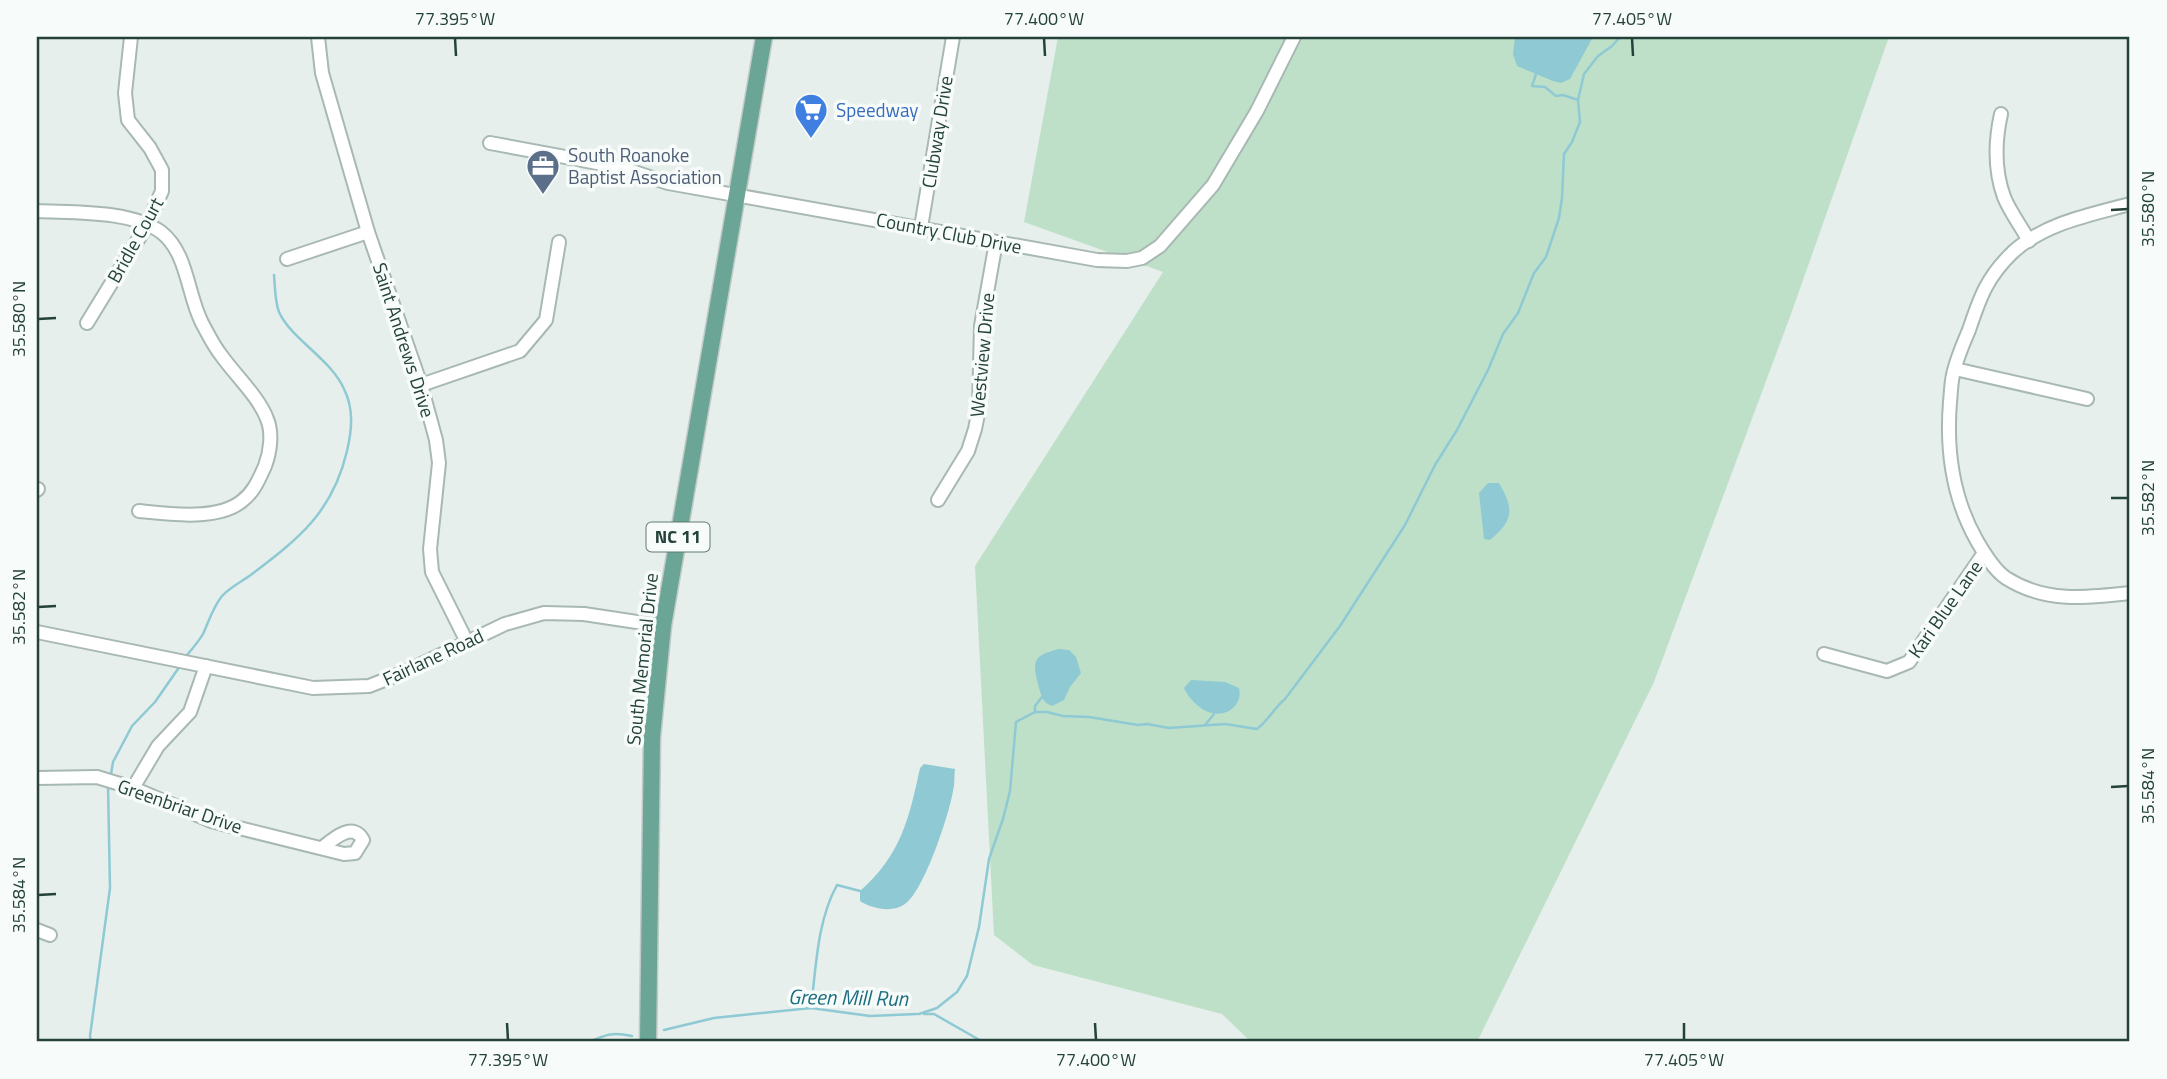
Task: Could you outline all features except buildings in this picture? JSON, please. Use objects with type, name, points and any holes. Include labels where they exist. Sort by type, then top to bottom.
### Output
[{"type":"main road","name":"South Memorial Drive","points":[[649,1042],[652,737],[663,626],[764,37]]},
{"type":"street","name":"Bridle Court","points":[[88,323],[148,225],[162,191],[162,170],[150,148],[128,120],[125,93],[131,37]]},
{"type":"street","name":"Saint Andrews Drive","points":[[318,37],[322,74],[368,232],[421,385],[436,440],[439,463],[430,549],[432,572],[467,642]]},
{"type":"street","name":"Clubway Drive","points":[[921,227],[953,37]]},
{"type":"street","name":"Country Club Drive","points":[[491,143],[619,167],[668,183],[996,242],[1114,261],[1142,258],[1160,246],[1213,185],[1257,111],[1294,37]]},
{"type":"street","points":[[2001,114],[1995,141],[2004,196],[2029,241]]},
{"type":"street","points":[[2130,204],[2042,231],[2014,252],[1987,282],[1955,369],[1948,430],[1949,458],[1957,496],[1968,525],[1984,553],[2004,577],[2055,597],[2085,598],[2130,593]]},
{"type":"street","points":[[37,211],[107,215],[142,221],[162,233],[177,250],[200,320],[219,353],[253,395],[267,419],[271,436],[267,461],[256,486],[241,503],[210,514],[174,515],[139,511]]},
{"type":"street","points":[[287,259],[368,232]]},
{"type":"street","points":[[421,385],[520,351],[546,320],[559,242]]},
{"type":"street","name":"Westview Drive","points":[[938,500],[968,451],[975,429],[979,409],[981,326],[996,242]]},
{"type":"street","points":[[1955,369],[2087,399]]},
{"type":"street","name":"Kari Blue Lane","points":[[1824,654],[1887,671],[1909,662],[1984,553]]},
{"type":"street","name":"Fairlane Road","points":[[37,632],[313,688],[369,686],[405,672],[505,624],[544,612],[584,614],[663,626]]},
{"type":"street","points":[[133,788],[158,746],[190,712],[206,666]]},
{"type":"street","name":"Greenbriar Drive","points":[[37,778],[97,777],[133,788],[211,821],[322,848]]},
{"type":"street","points":[[37,930],[50,934]]},
{"type":"green space","points":[[1058,37],[1889,37],[1791,314],[1654,682],[1477,1042],[1251,1042],[1222,1014],[1033,965],[994,935],[975,566],[1163,272],[1024,222]]},
{"type":"water","points":[[1515,37],[1593,37],[1570,79],[1561,83],[1517,66],[1513,54]]},
{"type":"water","points":[[1488,483],[1499,483],[1509,507],[1504,526],[1490,540],[1484,539],[1479,493]]},
{"type":"water","points":[[1059,649],[1069,650],[1076,657],[1081,673],[1064,700],[1052,706],[1042,697],[1035,667],[1038,658]]},
{"type":"water","points":[[1191,680],[1225,682],[1239,688],[1239,699],[1229,711],[1218,714],[1208,712],[1195,704],[1186,692],[1184,688]]},
{"type":"water","points":[[924,764],[955,769],[951,802],[935,852],[920,884],[905,904],[889,909],[870,906],[860,901],[860,891],[894,850],[907,820],[920,768]]},
{"type":"waterway","points":[[919,1014],[937,1008],[957,992],[967,976],[979,927],[989,859],[1010,791],[1016,722],[1035,712],[1047,712],[1169,728],[1225,724],[1257,729],[1285,699],[1340,626],[1405,525],[1488,370],[1503,334],[1518,313],[1534,273],[1546,257],[1559,218],[1564,154],[1580,122],[1578,100],[1584,74],[1598,56],[1620,37]]},
{"type":"waterway","points":[[1536,74],[1532,86],[1545,87],[1556,96],[1563,95],[1578,100]]},
{"type":"waterway","points":[[187,655],[203,634],[222,596],[285,548],[312,522],[333,490],[347,451],[351,420],[344,389],[330,368],[285,322],[277,304],[274,275]]},
{"type":"waterway","points":[[111,774],[113,762],[132,726],[155,702],[180,666]]},
{"type":"waterway","points":[[1035,712],[1035,706],[1042,697]]},
{"type":"waterway","points":[[1205,725],[1214,714]]},
{"type":"waterway","points":[[91,1042],[110,888],[108,785]]},
{"type":"waterway","points":[[811,1008],[818,945],[830,899],[837,885],[864,892]]},
{"type":"waterway","name":"Green Mill Run","points":[[664,1030],[714,1018],[811,1008],[870,1016],[917,1014]]},
{"type":"waterway","name":"Green Mill Run","points":[[924,1014],[934,1014],[983,1042]]},
{"type":"waterway","name":"Green Mill Run","points":[[589,1042],[610,1034],[632,1036]]},
{"type":"place","name":"Speedway","points":[[811,140]]},
{"type":"place","name":"South Roanoke Baptist Association","points":[[543,196]]}]
